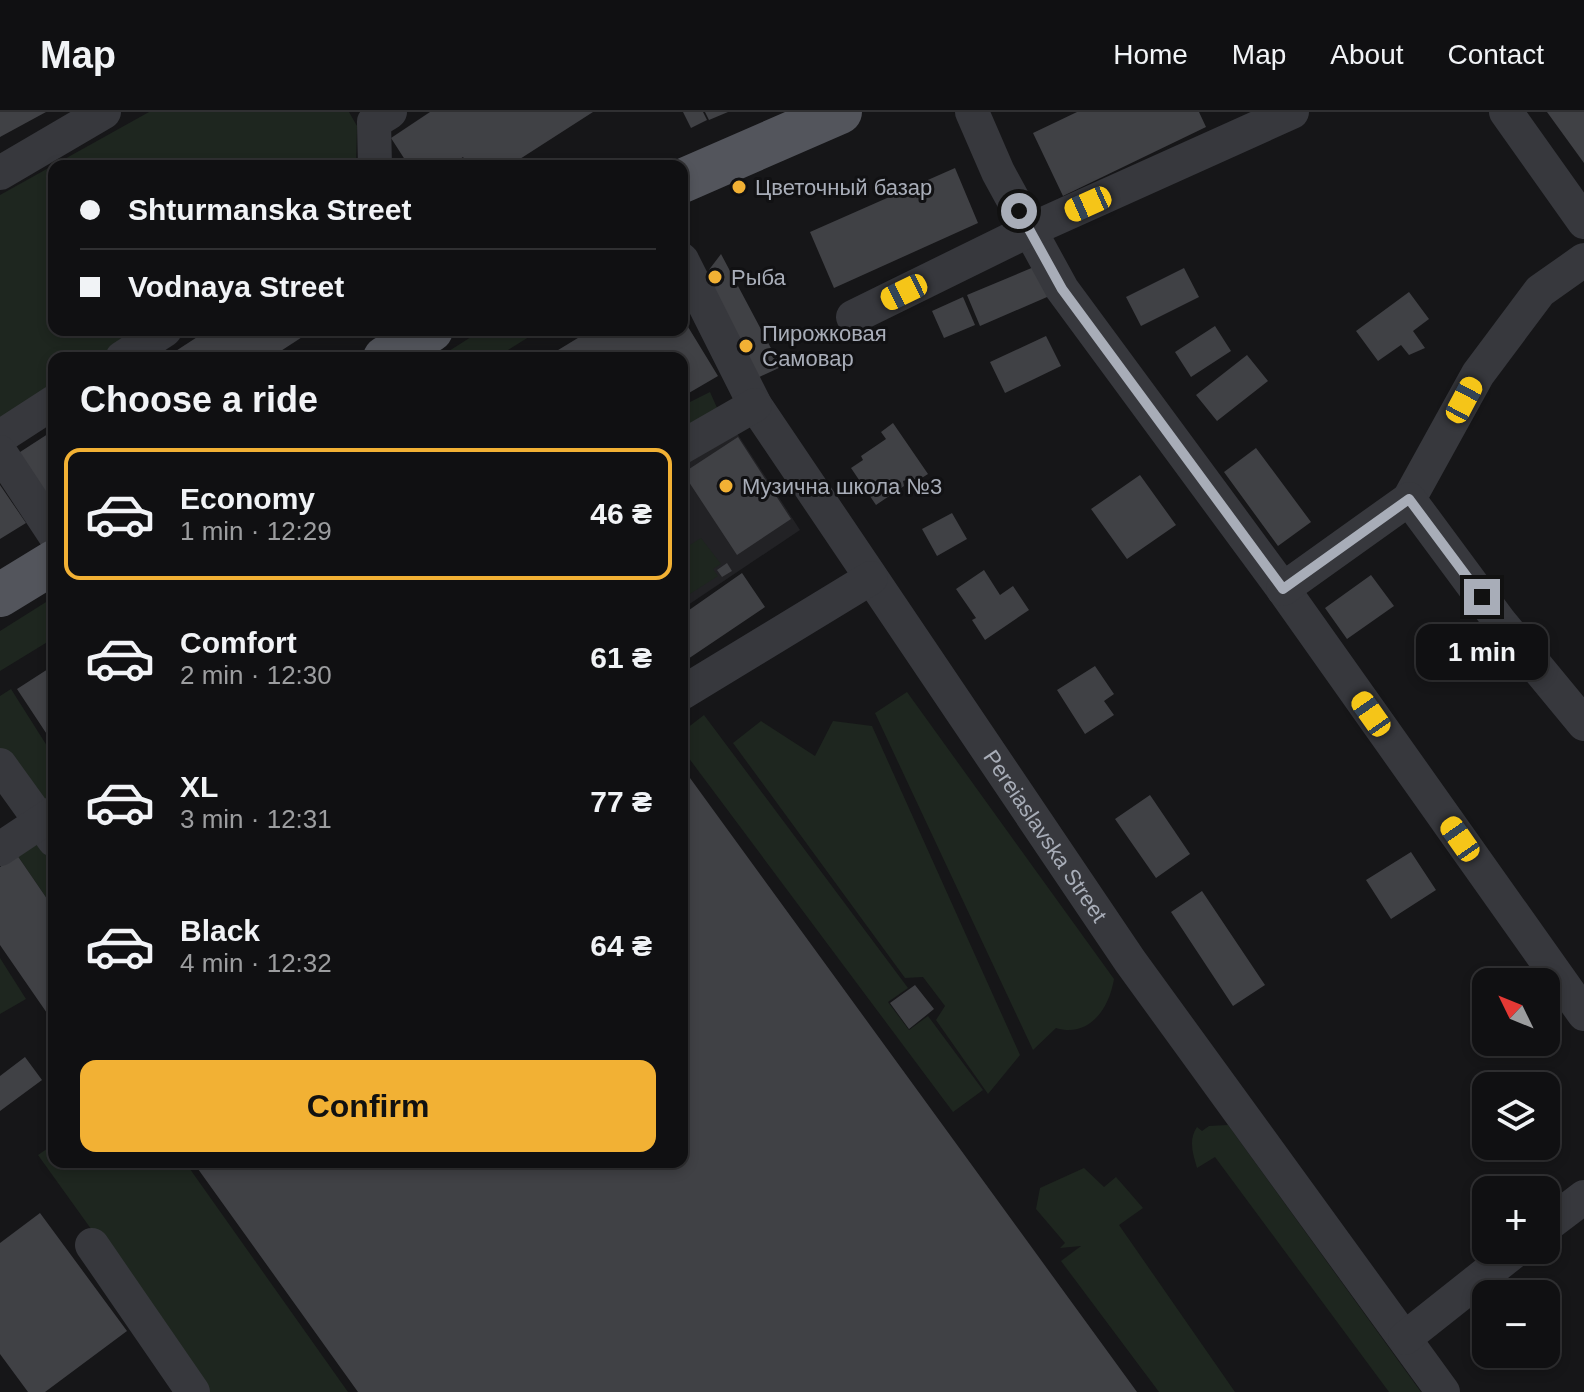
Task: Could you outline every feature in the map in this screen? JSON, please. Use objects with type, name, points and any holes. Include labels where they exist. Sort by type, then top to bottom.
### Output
[{"type":"main road","points":[[688,178],[840,112]]},
{"type":"main road","points":[[395,352],[421,336]]},
{"type":"main road","points":[[0,595],[48,566]]},
{"type":"street","points":[[0,173],[104,112]]},
{"type":"street","points":[[972,112],[998,172],[1062,289],[1283,589],[1584,1014]]},
{"type":"street","points":[[853,317],[1030,230],[1292,112]]},
{"type":"street","points":[[1506,112],[1584,222]]},
{"type":"street","points":[[375,160],[377,115]]},
{"type":"street","points":[[1283,589],[1409,499],[1478,374],[1540,291],[1584,260]]},
{"type":"street","name":"Pereiaslavska Street","points":[[688,272],[755,405],[871,578],[1130,961],[1443,1392]]},
{"type":"street","points":[[131,352],[156,336]]},
{"type":"street","points":[[688,444],[755,405]]},
{"type":"street","points":[[0,437],[48,406]]},
{"type":"street","points":[[0,452],[48,525]]},
{"type":"street","points":[[1409,499],[1500,622],[1584,724]]},
{"type":"street","points":[[688,689],[871,578]]},
{"type":"street","points":[[0,765],[48,822]]},
{"type":"street","points":[[0,849],[48,825]]},
{"type":"street","points":[[1560,1215],[1584,1197]]},
{"type":"street","points":[[92,1245],[193,1392]]},
{"type":"street","points":[[1405,1338],[1498,1264]]},
{"type":"shaded area","points":[[149,112],[349,112],[357,126],[356,160],[63,160]]},
{"type":"shaded area","points":[[48,168],[48,336],[131,336],[105,352],[48,352],[48,389],[0,420],[0,195]]},
{"type":"shaded area","points":[[473,336],[530,336],[505,352],[447,352]]},
{"type":"shaded area","points":[[710,392],[722,419],[688,438],[688,403]]},
{"type":"shaded area","name":"Музична школа №3","points":[[731,424],[800,530],[688,605],[688,449]]},
{"type":"shaded area","points":[[701,538],[721,564],[713,569],[718,576],[688,595],[688,546]]},
{"type":"shaded area","points":[[48,601],[48,642],[0,671],[0,631]]},
{"type":"shaded area","points":[[11,689],[48,747],[48,810],[44,812],[0,754],[0,696]]},
{"type":"shaded area","points":[[907,692],[1114,979],[1107,1001],[1095,1019],[1078,1029],[1056,1028],[1033,1050],[875,713]]},
{"type":"shaded area","points":[[704,715],[908,988],[888,1002],[909,1030],[928,1016],[983,1090],[953,1112],[688,757],[688,727]]},
{"type":"shaded area","points":[[761,721],[815,756],[833,721],[872,726],[1020,1055],[988,1094],[936,1020],[945,1006],[923,977],[905,978],[733,743]]},
{"type":"shaded area","points":[[40,839],[48,850],[48,900],[17,855]]},
{"type":"shaded area","points":[[0,958],[26,999],[0,1014]]},
{"type":"shaded area","points":[[1228,1125],[1421,1392],[1389,1392],[1215,1157],[1197,1168],[1192,1142],[1197,1127],[1202,1131],[1209,1126]]},
{"type":"shaded area","points":[[48,1148],[48,1168],[189,1168],[348,1392],[208,1392],[38,1155]]},
{"type":"shaded area","points":[[1084,1168],[1104,1187],[1116,1177],[1143,1208],[1119,1225],[1235,1392],[1159,1392],[1061,1261],[1081,1246],[1060,1248],[1065,1243],[1036,1209],[1040,1188]]},
{"type":"building","points":[[0,112],[46,112],[0,137]]},
{"type":"building","points":[[430,112],[593,112],[518,160],[465,160],[463,157],[459,160],[405,160],[391,138]]},
{"type":"building","points":[[683,112],[703,112],[707,120],[691,128]]},
{"type":"building","points":[[705,112],[728,112],[709,120]]},
{"type":"building","points":[[1077,112],[1199,112],[1206,127],[1063,196],[1033,133]]},
{"type":"building","points":[[1547,112],[1584,112],[1584,163]]},
{"type":"building","points":[[955,168],[978,223],[834,288],[810,232]]},
{"type":"building","points":[[721,254],[781,367],[755,379],[702,279]]},
{"type":"building","points":[[1041,264],[1054,294],[980,326],[967,295]]},
{"type":"building","points":[[1184,268],[1199,297],[1141,326],[1126,297]]},
{"type":"building","points":[[1409,292],[1429,319],[1413,331],[1425,348],[1409,355],[1401,345],[1378,361],[1356,331]]},
{"type":"building","points":[[963,297],[975,325],[944,338],[932,311]]},
{"type":"building","points":[[1215,326],[1231,351],[1191,377],[1175,352]]},
{"type":"building","points":[[688,327],[718,376],[688,394],[688,352],[555,352],[581,336],[688,336]]},
{"type":"building","points":[[199,336],[304,336],[279,352],[174,352]]},
{"type":"building","points":[[1046,336],[1061,366],[1005,393],[990,362]]},
{"type":"building","points":[[1247,355],[1268,381],[1217,421],[1196,395]]},
{"type":"building","points":[[893,423],[928,474],[917,481],[913,478],[903,481],[904,486],[876,505],[851,468],[863,460],[861,456],[886,439],[881,432]]},
{"type":"building","points":[[48,434],[48,501],[17,454]]},
{"type":"building","points":[[738,437],[791,519],[737,555],[688,481],[688,470]]},
{"type":"building","points":[[1256,448],[1311,522],[1278,546],[1224,472]]},
{"type":"building","points":[[1140,475],[1176,525],[1127,559],[1091,509]]},
{"type":"building","points":[[0,485],[26,523],[0,539]]},
{"type":"building","points":[[952,513],[967,539],[937,556],[922,529]]},
{"type":"building","points":[[727,563],[732,571],[722,577],[717,570]]},
{"type":"building","points":[[984,570],[1000,595],[1013,586],[1029,610],[985,640],[972,620],[976,618],[956,589]]},
{"type":"building","points":[[742,573],[765,607],[688,659],[688,611]]},
{"type":"building","points":[[1371,575],[1394,606],[1347,639],[1325,608]]},
{"type":"building","points":[[1095,666],[1114,694],[1104,701],[1114,715],[1085,734],[1057,690]]},
{"type":"building","points":[[48,669],[48,736],[17,689]]},
{"type":"building","points":[[688,775],[1137,1392],[358,1392],[197,1168],[688,1168]]},
{"type":"building","points":[[1150,795],[1190,854],[1156,878],[1115,819]]},
{"type":"building","points":[[1411,852],[1436,890],[1391,919],[1366,880]]},
{"type":"building","points":[[17,855],[48,900],[48,1015],[0,945],[0,867]]},
{"type":"building","points":[[1202,891],[1265,985],[1233,1006],[1171,912]]},
{"type":"building","points":[[915,985],[934,1009],[909,1029],[890,1003]]},
{"type":"building","points":[[25,1057],[42,1080],[0,1111],[0,1076]]},
{"type":"building","points":[[40,1213],[127,1331],[45,1392],[28,1392],[0,1354],[0,1243]]},
{"type":"place","name":"Цветочный базар","points":[[739,187]]},
{"type":"place","name":"Рыба","points":[[715,277]]},
{"type":"place","name":"Пирожковая Самовар","points":[[746,346]]},
{"type":"place","name":"Музична школа №3","points":[[726,486]]},
{"type":"route","points":[[1019,211],[1062,289],[1283,589],[1409,499],[1482,597]]}]
